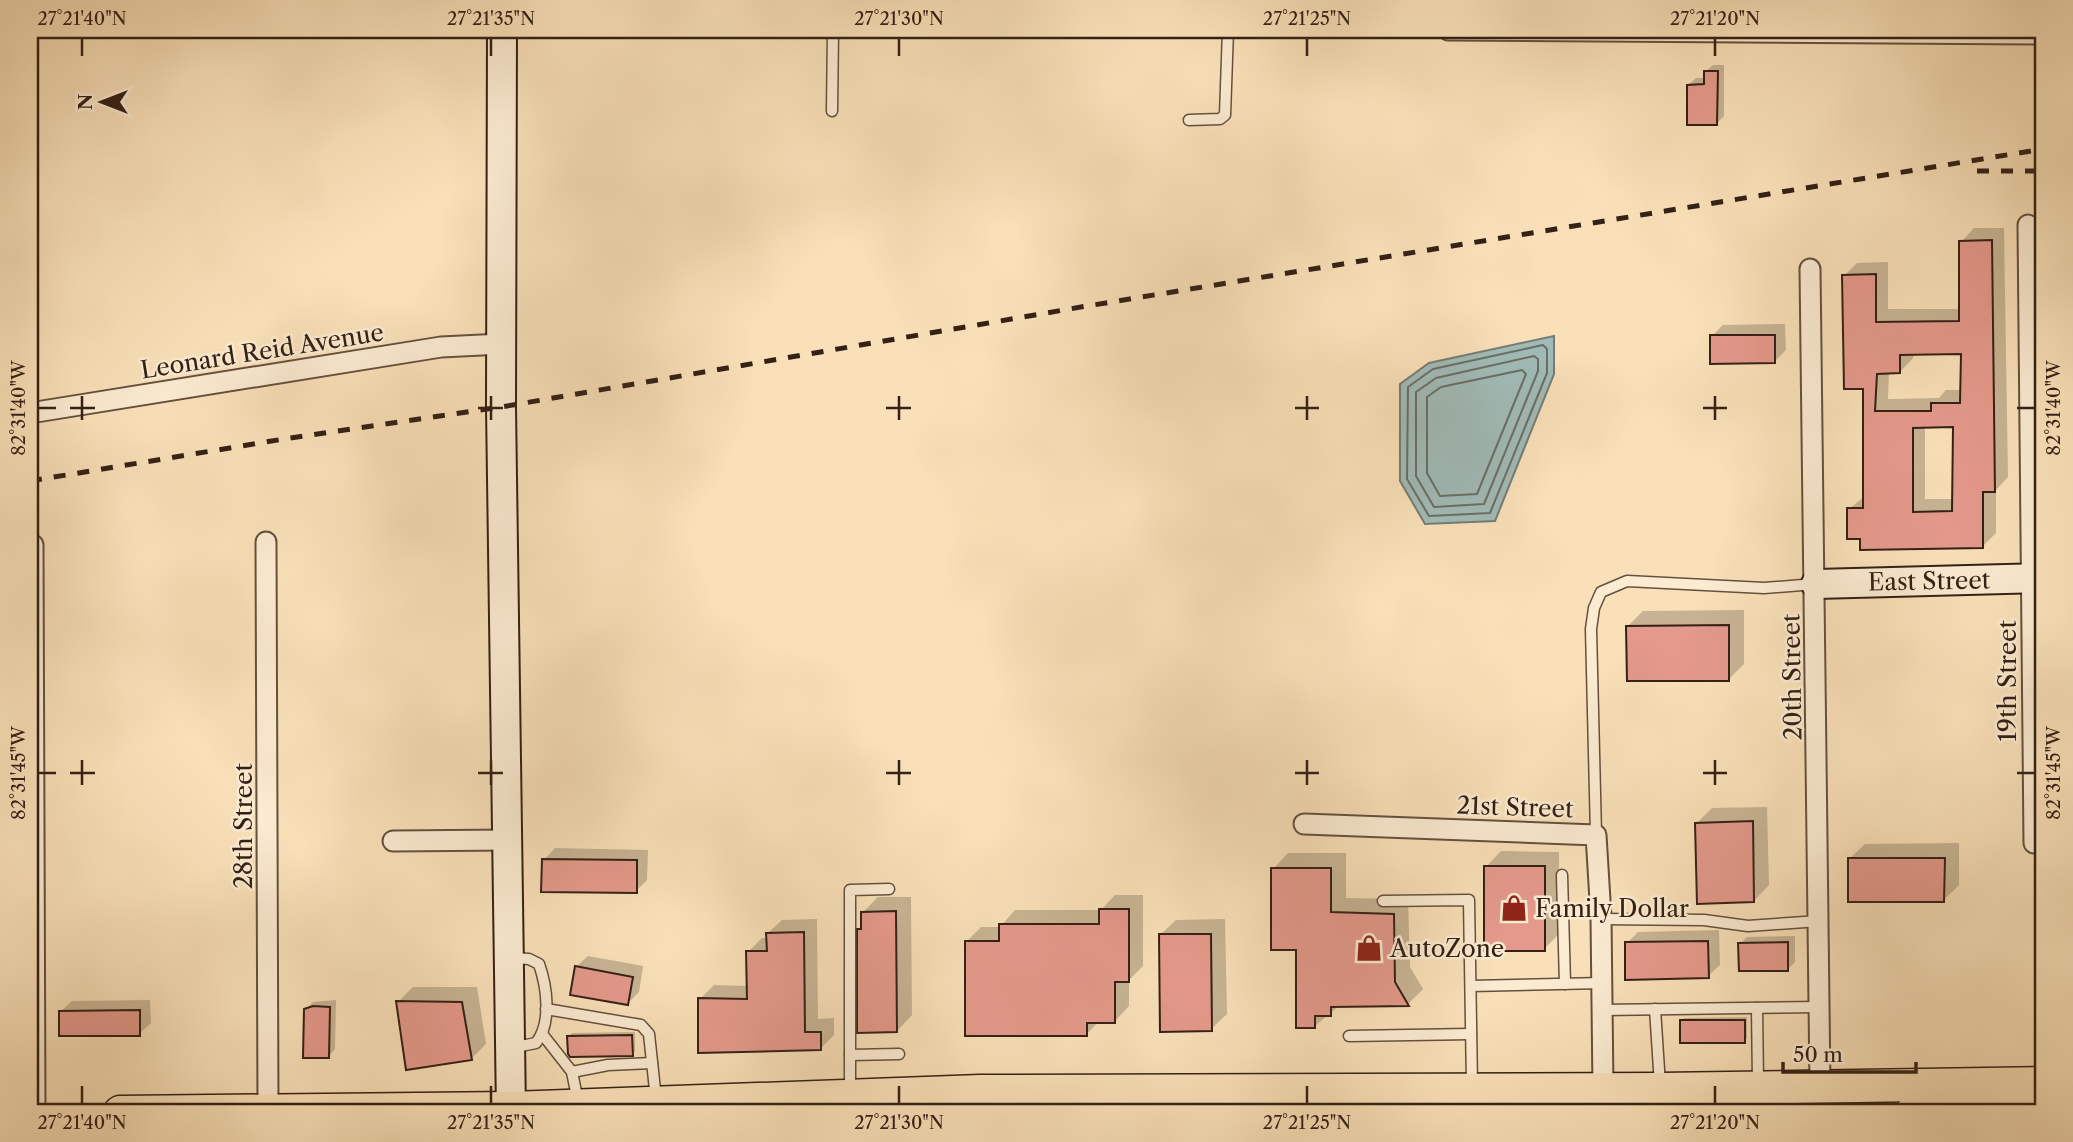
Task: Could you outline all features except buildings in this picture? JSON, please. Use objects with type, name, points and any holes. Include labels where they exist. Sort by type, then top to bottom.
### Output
[{"type":"main road","points":[[120,1112],[511,1110],[980,1091],[1369,1091],[2043,1083]]},
{"type":"main road","points":[[1576,1112],[1603,1088]]},
{"type":"main road","points":[[1629,1112],[1661,1088]]},
{"type":"main road","points":[[1093,1112],[1127,1091]]},
{"type":"main road","points":[[1324,1112],[1369,1091]]},
{"type":"main road","points":[[1912,1112],[2043,1109]]},
{"type":"street","points":[[502,30],[502,344],[511,1110]]},
{"type":"street","points":[[1448,30],[2043,34]]},
{"type":"street","name":"19th Street","points":[[2028,225],[2038,578],[2030,660],[2034,843]]},
{"type":"street","name":"20th Street","points":[[1810,269],[1816,584],[1820,1085]]},
{"type":"street","name":"Leonard Reid Avenue","points":[[30,413],[441,347],[502,344]]},
{"type":"street","name":"28th Street","points":[[266,542],[268,1110]]},
{"type":"street","points":[[33,545],[35,1112]]},
{"type":"street","name":"East Street","points":[[1816,584],[2038,578]]},
{"type":"street","name":"21st Street","points":[[1304,824],[1596,835],[1601,919],[1603,1088]]},
{"type":"street","points":[[393,841],[509,840]]},
{"type":"lane","points":[[832,111],[833,30]]},
{"type":"lane","points":[[1189,120],[1220,119],[1225,115],[1227,30]]},
{"type":"lane","points":[[1596,835],[1591,629],[1594,608],[1601,592],[1627,581],[1765,588],[1816,584]]},
{"type":"lane","points":[[1562,875],[1565,984]]},
{"type":"lane","points":[[850,1096],[850,890],[889,889]]},
{"type":"lane","points":[[1383,901],[1469,900],[1472,1090]]},
{"type":"lane","points":[[1601,919],[1704,920],[1748,926],[1819,921]]},
{"type":"lane","points":[[510,958],[529,959],[539,964],[544,979],[546,1009],[543,1035],[537,1044],[511,1048]]},
{"type":"lane","points":[[1471,986],[1602,983]]},
{"type":"lane","points":[[1756,1007],[1758,1086]]},
{"type":"lane","points":[[1602,1010],[1819,1007]]},
{"type":"lane","points":[[546,1009],[641,1025],[649,1034],[657,1103]]},
{"type":"lane","points":[[1655,1009],[1661,1088]]},
{"type":"lane","points":[[1349,1036],[1471,1034]]},
{"type":"lane","points":[[543,1035],[572,1072],[579,1106]]},
{"type":"lane","points":[[850,1055],[899,1054]]},
{"type":"lane","points":[[572,1072],[608,1065],[652,1063]]},
{"type":"water","points":[[1554,336],[1554,374],[1495,521],[1425,524],[1400,481],[1400,384],[1429,363]]},
{"type":"railway","points":[[30,481],[290,438],[501,407],[1087,306],[2043,149]]},
{"type":"railway","points":[[1977,171],[2043,171]]},
{"type":"place","name":"Family Dollar","points":[[1514,908]]},
{"type":"place","name":"AutoZone","points":[[1369,948]]}]
